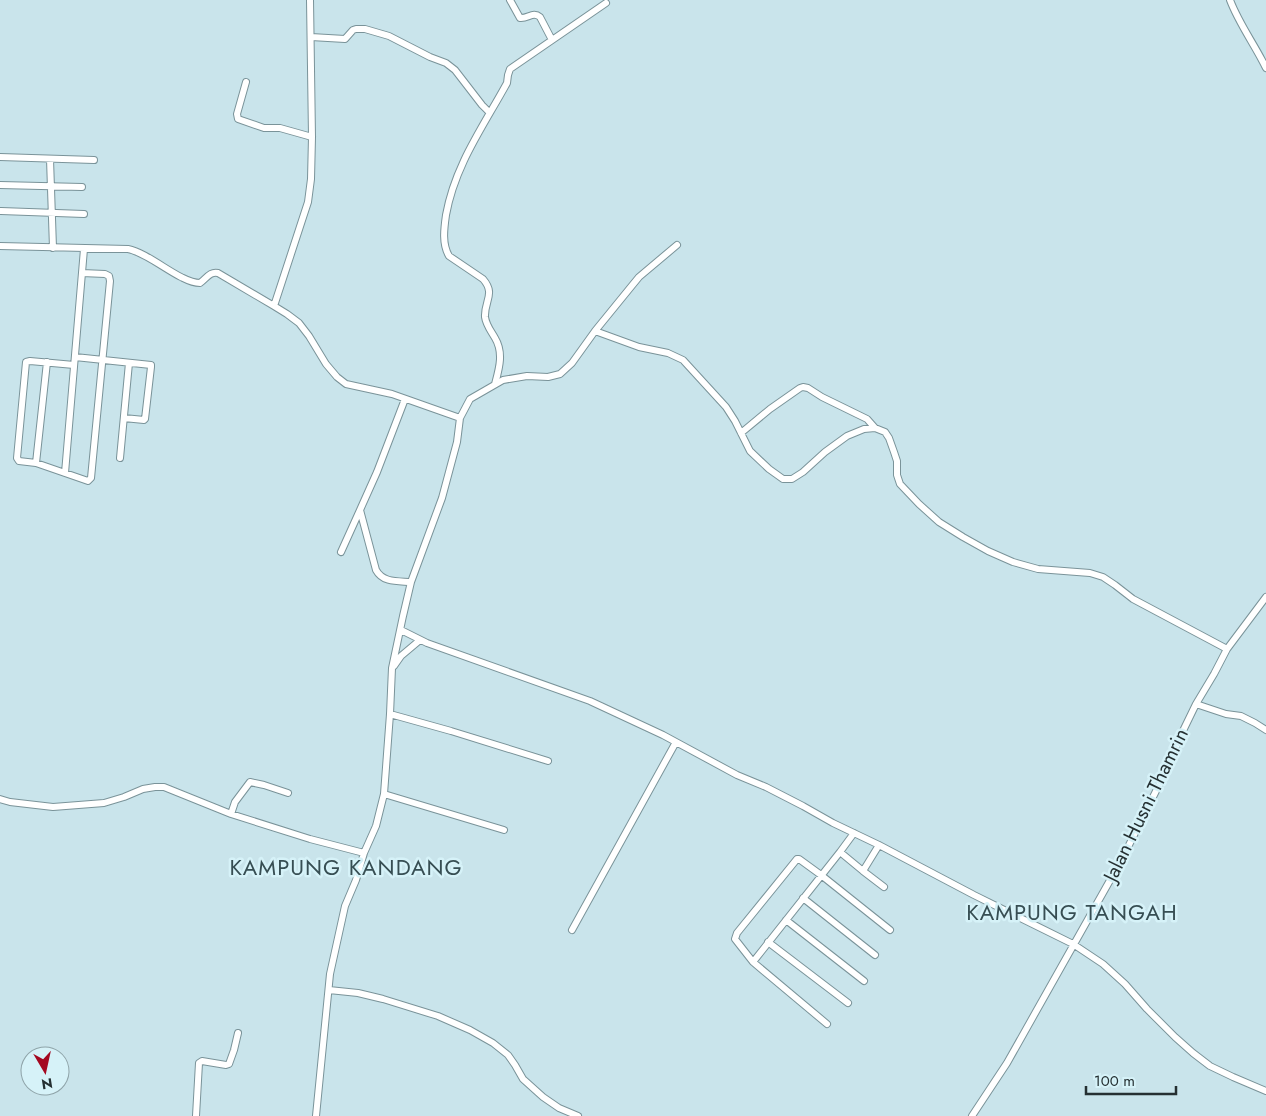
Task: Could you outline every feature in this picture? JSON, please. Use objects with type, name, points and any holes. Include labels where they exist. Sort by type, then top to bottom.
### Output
[{"type":"street","points":[[274,306],[309,197],[312,137],[310,0]]},
{"type":"street","points":[[510,0],[520,18],[534,14],[540,17],[552,40]]},
{"type":"street","points":[[1230,0],[1234,11],[1266,68]]},
{"type":"street","points":[[495,384],[500,363],[500,353],[497,341],[485,319],[490,294],[489,289],[483,279],[449,256],[445,245],[444,228],[448,205],[456,179],[486,108],[506,83],[510,69],[606,3]]},
{"type":"street","points":[[311,37],[345,40],[353,30],[360,28],[389,36],[451,66],[486,108]]},
{"type":"street","points":[[246,82],[237,114],[238,119],[264,128],[280,128],[312,137]]},
{"type":"street","points":[[0,157],[94,160]]},
{"type":"street","points":[[50,159],[53,248]]},
{"type":"street","points":[[0,185],[82,187]]},
{"type":"street","points":[[1,212],[84,214]]},
{"type":"street","points":[[316,1116],[330,974],[345,906],[376,826],[384,794],[392,668],[411,582],[442,498],[460,418],[464,408],[470,399],[503,380],[528,376],[548,377],[560,374],[572,363],[638,277],[677,245]]},
{"type":"street","points":[[0,246],[128,249],[135,250],[172,272],[196,283],[203,281],[211,273],[218,273],[299,323],[326,364],[346,384],[392,394],[460,418]]},
{"type":"street","points":[[65,473],[84,249]]},
{"type":"street","points":[[74,365],[30,360],[26,362],[17,458],[19,461],[36,463],[87,481],[91,478],[110,282],[109,276],[106,274],[82,273]]},
{"type":"street","points":[[595,331],[639,346],[668,353],[683,360],[726,407],[750,451],[783,479],[792,479],[803,472],[825,452],[847,436],[864,429],[875,428]]},
{"type":"street","points":[[75,357],[149,365],[151,367],[146,419],[124,418]]},
{"type":"street","points":[[36,463],[47,362]]},
{"type":"street","points":[[120,458],[129,363]]},
{"type":"street","points":[[741,433],[800,388],[803,386],[808,388],[866,419],[875,428],[885,432],[897,461],[897,475],[900,484],[939,522],[963,537],[988,551],[1014,562],[1038,569],[1090,573],[1103,578],[1115,584],[1133,599],[1227,649]]},
{"type":"street","points":[[341,552],[377,472],[405,399]]},
{"type":"street","points":[[360,510],[378,574],[387,580],[411,582]]},
{"type":"street","name":"Jalan Husni Thamrin","points":[[972,1116],[1006,1064],[1122,859],[1168,767],[1196,704],[1227,649],[1266,597]]},
{"type":"street","points":[[401,630],[420,640],[590,701],[766,787],[1073,944],[1103,964],[1125,984],[1175,1037],[1210,1066],[1266,1091]]},
{"type":"street","points":[[392,668],[420,640]]},
{"type":"street","points":[[1196,704],[1226,714],[1241,716],[1266,730]]},
{"type":"street","points":[[390,714],[548,762]]},
{"type":"street","points":[[572,930],[676,742]]},
{"type":"street","points":[[231,814],[236,802],[250,782],[288,793]]},
{"type":"street","points":[[0,800],[53,807],[104,802],[124,797],[143,789],[164,787],[231,814],[310,839],[364,853]]},
{"type":"street","points":[[384,794],[504,830]]},
{"type":"street","points":[[753,962],[854,833]]},
{"type":"street","points":[[863,871],[879,846]]},
{"type":"street","points":[[840,852],[884,886]]},
{"type":"street","points":[[827,1024],[753,962],[736,939],[737,932],[796,860],[799,859],[890,930]]},
{"type":"street","points":[[803,898],[875,956]]},
{"type":"street","points":[[786,920],[864,981]]},
{"type":"street","points":[[768,942],[848,1003]]},
{"type":"street","points":[[329,990],[358,993],[384,999],[438,1016],[470,1030],[494,1043],[508,1056],[523,1079],[543,1097],[559,1108],[578,1116]]},
{"type":"street","points":[[196,1116],[199,1063],[202,1061],[229,1064],[238,1033]]},
{"type":"district","name":"KAMPUNG KANDANG","points":[[346,867]]},
{"type":"district","name":"KAMPUNG TANGAH","points":[[1072,912]]}]
